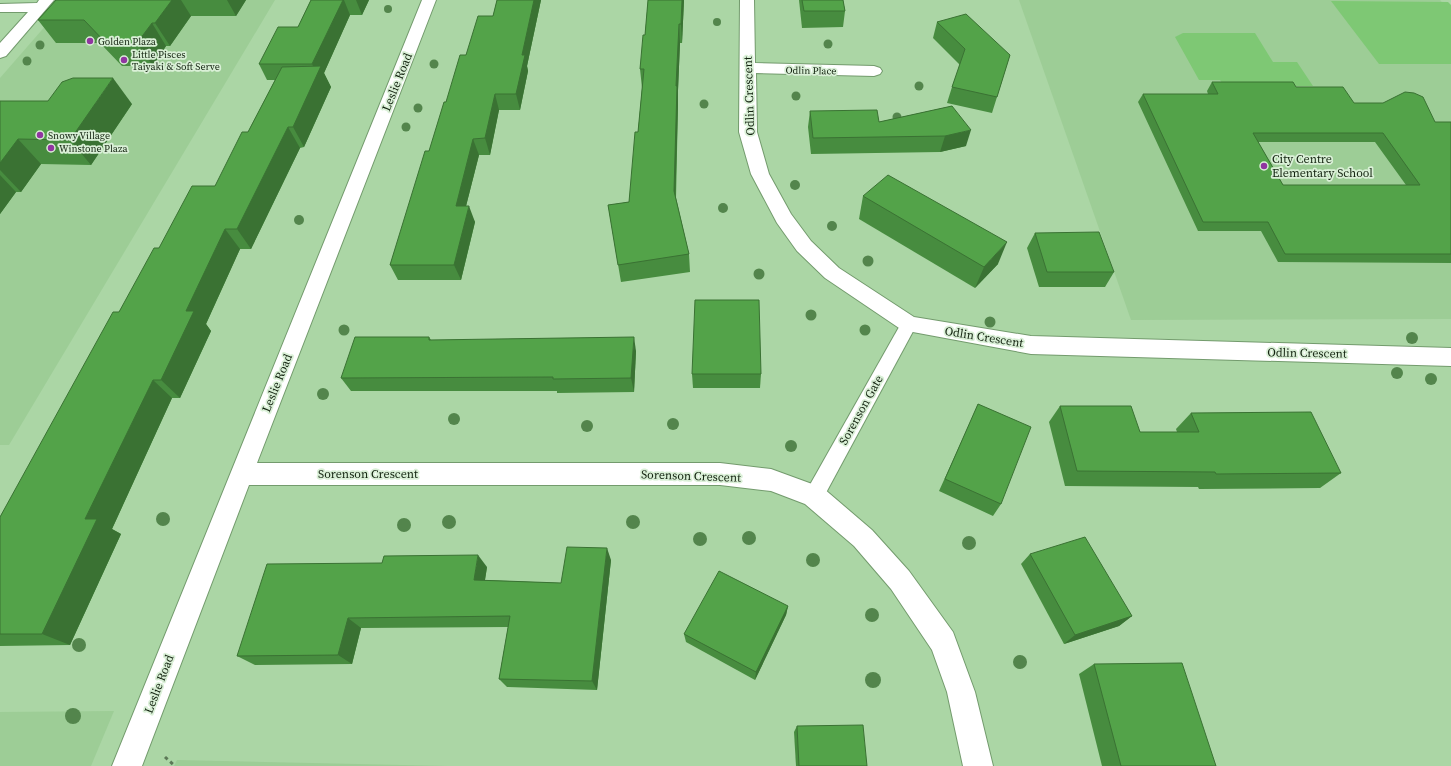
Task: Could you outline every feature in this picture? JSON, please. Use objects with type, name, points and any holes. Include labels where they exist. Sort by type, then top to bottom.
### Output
[{"type":"street","name":"Leslie Road","points":[[127,766],[429,0]]},
{"type":"street","name":"Odlin Crescent","points":[[747,0],[748,132],[760,174],[784,218],[804,246],[832,273],[909,324],[1031,345],[1451,357]]},
{"type":"street","points":[[0,8],[44,4]]},
{"type":"street","points":[[0,53],[44,4]]},
{"type":"street","name":"Odlin Place","points":[[747,68],[874,72]]},
{"type":"street","name":"Sorenson Crescent","points":[[241,474],[720,474],[771,480],[814,496],[864,538],[900,580],[943,642],[961,692],[978,766]]},
{"type":"lane","name":"Sorenson Gate","points":[[814,496],[909,324]]},
{"type":"shaded area","points":[[68,0],[275,0],[9,445],[0,445],[0,78]]},
{"type":"shaded area","name":"City Centre Elementary School","points":[[1019,0],[1440,0],[1451,12],[1451,319],[1131,320]]},
{"type":"shaded area","points":[[1331,1],[1448,2],[1451,5],[1451,64],[1379,64]]},
{"type":"shaded area","points":[[1183,33],[1255,33],[1273,62],[1297,62],[1313,86],[1224,86],[1220,80],[1199,80],[1175,37]]},
{"type":"shaded area","points":[[114,711],[91,766],[0,766],[0,712]]},
{"type":"shaded area","points":[[177,760],[448,766],[174,766]]},
{"type":"building","points":[[56,0],[172,0],[155,23],[152,23],[137,43],[106,43],[84,20],[38,20]]},
{"type":"building","points":[[311,0],[343,0],[312,64],[259,64],[278,27],[298,27]]},
{"type":"building","points":[[497,0],[534,0],[522,55],[525,55],[516,94],[495,94],[485,138],[473,139],[456,206],[469,206],[454,265],[390,265],[425,151],[429,151],[460,55],[466,55],[478,16],[493,16]]},
{"type":"building","points":[[648,0],[682,0],[681,24],[679,24],[676,86],[674,191],[689,254],[618,265],[608,205],[629,202],[635,132],[638,132],[644,69],[640,69]]},
{"type":"building","points":[[802,0],[843,0],[845,11],[804,11]]},
{"type":"building","points":[[966,14],[1010,55],[997,97],[952,87],[965,49],[937,22]]},
{"type":"building","points":[[321,66],[293,127],[288,127],[237,229],[225,229],[186,311],[194,311],[161,380],[153,380],[85,519],[97,519],[42,634],[0,634],[0,517],[113,312],[119,312],[154,248],[159,248],[192,186],[215,186],[242,132],[248,132],[282,67]]},
{"type":"building","points":[[73,78],[113,78],[70,140],[18,139],[0,163],[0,101],[48,101],[62,82]]},
{"type":"building","points":[[1212,82],[1293,82],[1296,87],[1343,87],[1354,103],[1383,103],[1405,92],[1414,93],[1423,97],[1435,122],[1451,122],[1451,254],[1285,254],[1268,222],[1203,222],[1143,94],[1218,94]],"holes":[[[1253,133],[1383,133],[1420,185],[1283,185]]]},
{"type":"building","points":[[952,106],[971,130],[945,136],[813,138],[810,111],[877,110],[879,122]]},
{"type":"building","points":[[888,175],[1007,242],[984,267],[863,196]]},
{"type":"building","points":[[1099,232],[1114,272],[1047,272],[1035,233]]},
{"type":"building","points":[[695,300],[759,300],[761,374],[692,374]]},
{"type":"building","points":[[355,337],[429,337],[429,340],[634,337],[631,378],[341,378]]},
{"type":"building","points":[[978,404],[1031,427],[1001,504],[945,479]]},
{"type":"building","points":[[1060,406],[1131,406],[1140,432],[1199,432],[1191,413],[1311,412],[1341,473],[1216,474],[1215,472],[1077,471]]},
{"type":"building","points":[[1085,537],[1132,616],[1075,635],[1030,554]]},
{"type":"building","points":[[567,547],[607,548],[592,681],[499,679],[510,616],[348,618],[338,655],[237,656],[267,564],[382,563],[384,556],[478,555],[474,580],[561,583]]},
{"type":"building","points":[[719,571],[788,606],[756,672],[684,634]]},
{"type":"building","points":[[1182,663],[1216,766],[1121,766],[1094,664]]},
{"type":"building","points":[[863,725],[867,766],[799,766],[797,726]]},
{"type":"place","name":"Golden Plaza","points":[[90,41]]},
{"type":"place","name":"Little Pisces Taiyaki & Soft Serve","points":[[124,60]]},
{"type":"place","name":"Snowy Village","points":[[40,135]]},
{"type":"place","name":"Winstone Plaza","points":[[51,148]]},
{"type":"place","name":"City Centre Elementary School","points":[[1264,166]]}]
